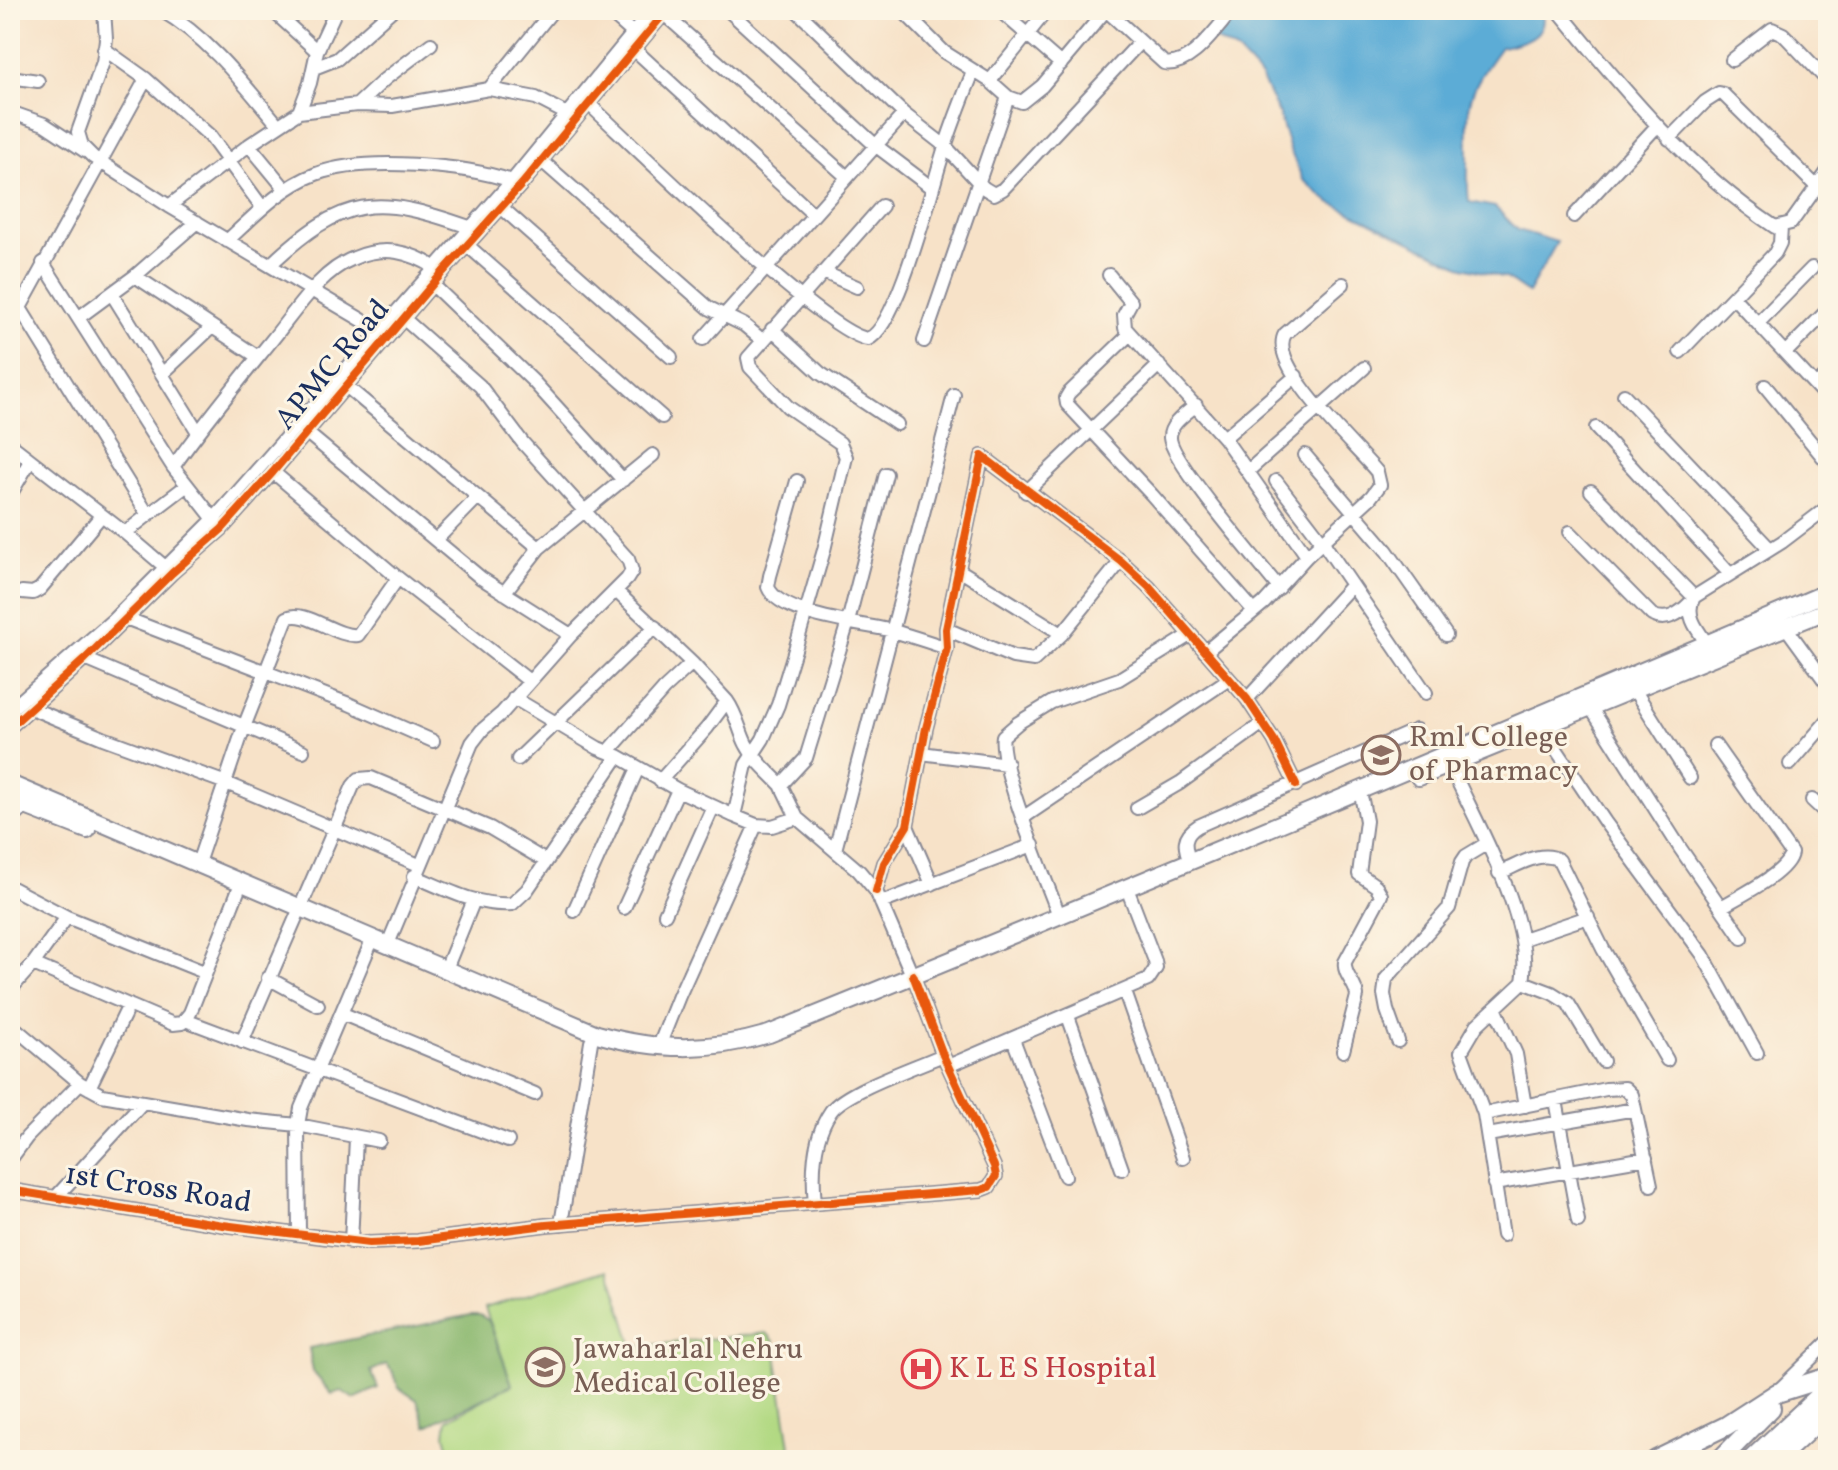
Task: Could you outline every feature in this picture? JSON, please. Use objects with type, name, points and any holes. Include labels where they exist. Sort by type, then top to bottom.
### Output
[{"type":"highway","points":[[1684,1460],[1727,1437],[1803,1375],[1828,1377]]},
{"type":"highway","points":[[1751,1460],[1828,1388]]},
{"type":"highway","points":[[1656,1460],[1774,1401]]},
{"type":"highway","points":[[1720,1460],[1774,1401]]},
{"type":"highway","points":[[1776,1460],[1828,1412]]},
{"type":"main road","points":[[377,943],[591,1042],[655,1057],[696,1058],[733,1053],[774,1042],[1059,915],[1632,684],[1711,650],[1828,592]]},
{"type":"main road","points":[[1711,650],[1828,610]]},
{"type":"main road","points":[[10,784],[198,863],[298,911],[446,969],[597,1034],[632,1044],[725,1046],[759,1037],[1130,896],[1591,708],[1632,684]]},
{"type":"main road","points":[[18,803],[238,891],[298,911]]},
{"type":"street","points":[[87,152],[78,132],[103,62],[104,10]]},
{"type":"street","points":[[161,10],[186,25],[211,48],[278,125]]},
{"type":"street","points":[[272,10],[317,51]]},
{"type":"street","points":[[299,112],[317,51],[336,10]]},
{"type":"street","points":[[314,68],[337,59],[392,10]]},
{"type":"street","points":[[489,89],[553,10]]},
{"type":"street","points":[[607,10],[634,34]]},
{"type":"street","points":[[728,10],[875,145],[932,188]]},
{"type":"street","points":[[796,10],[904,114],[945,146],[979,183],[994,194],[1003,189],[1140,42]]},
{"type":"street","points":[[902,10],[944,52],[1017,102],[1026,101],[1106,10],[1164,63],[1179,63],[1233,10]]},
{"type":"street","points":[[999,10],[1061,64]]},
{"type":"street","points":[[990,81],[1047,10]]},
{"type":"street","points":[[1558,10],[1656,127],[1725,190],[1775,227],[1791,223],[1828,171]]},
{"type":"street","points":[[661,11],[847,177]]},
{"type":"street","name":"APMC Road","points":[[218,524],[384,333],[469,227],[512,181],[634,34],[661,11]]},
{"type":"street","name":"APMC Road","points":[[10,710],[169,570],[273,472],[346,386],[384,333],[403,318],[590,105],[635,50],[661,11]]},
{"type":"street","points":[[1732,60],[1772,29],[1783,34],[1828,81]]},
{"type":"street","points":[[357,105],[431,44]]},
{"type":"street","points":[[104,49],[146,79],[210,136],[262,207]]},
{"type":"street","points":[[635,50],[813,214]]},
{"type":"street","points":[[590,105],[801,297],[862,338],[876,336],[897,298],[945,146],[973,72]]},
{"type":"street","points":[[10,77],[38,81]]},
{"type":"street","points":[[10,326],[146,79]]},
{"type":"street","points":[[169,206],[249,145],[299,112],[357,105],[392,106],[489,89],[536,98],[567,114]]},
{"type":"street","points":[[1669,139],[1705,102],[1719,93],[1723,94],[1817,187]]},
{"type":"street","points":[[924,341],[1008,97]]},
{"type":"street","points":[[10,112],[44,124],[169,206],[384,333]]},
{"type":"street","points":[[703,339],[722,314],[904,114]]},
{"type":"street","points":[[1574,216],[1656,127]]},
{"type":"street","points":[[249,145],[286,190]]},
{"type":"street","points":[[542,161],[709,308],[744,325],[762,340]]},
{"type":"street","points":[[227,241],[262,207],[318,173],[364,166],[404,165],[486,172],[512,181]]},
{"type":"street","points":[[734,816],[746,765],[763,739],[778,705],[824,550],[845,452],[835,440],[795,413],[750,367],[748,358],[882,206]]},
{"type":"street","points":[[501,207],[671,357]]},
{"type":"street","points":[[270,265],[301,235],[319,223],[359,208],[400,208],[433,214],[469,227]]},
{"type":"street","points":[[78,318],[135,276],[197,222]]},
{"type":"street","points":[[1680,352],[1775,253],[1780,243],[1781,227]]},
{"type":"street","points":[[467,245],[662,417]]},
{"type":"street","points":[[173,467],[313,290],[344,263],[382,251],[403,251],[436,268]]},
{"type":"street","points":[[43,263],[173,467],[218,524]]},
{"type":"street","points":[[1759,322],[1812,268]]},
{"type":"street","points":[[823,272],[857,287]]},
{"type":"street","points":[[1109,275],[1131,302],[1123,322],[1130,334],[1224,438],[1307,556]]},
{"type":"street","points":[[135,276],[258,357]]},
{"type":"street","points":[[432,284],[533,381],[623,480]]},
{"type":"street","points":[[1205,652],[1279,588],[1322,541],[1377,490],[1380,478],[1372,465],[1319,408],[1296,376],[1282,349],[1282,338],[1343,284]]},
{"type":"street","points":[[112,294],[198,432]]},
{"type":"street","points":[[1733,297],[1828,399]]},
{"type":"street","points":[[20,308],[148,515]]},
{"type":"street","points":[[1786,352],[1828,310]]},
{"type":"street","points":[[299,1234],[298,1125],[301,1108],[377,943],[416,870],[472,743],[528,680],[627,579],[631,566],[523,443],[480,386],[403,318]]},
{"type":"street","points":[[162,374],[212,327]]},
{"type":"street","points":[[772,329],[820,373],[897,424]]},
{"type":"street","points":[[1130,334],[1076,384],[1066,398],[1067,404],[1254,611]]},
{"type":"street","points":[[1026,492],[1159,365]]},
{"type":"street","points":[[1248,471],[1364,368]]},
{"type":"street","points":[[1816,386],[1828,374]]},
{"type":"street","points":[[1224,438],[1296,376]]},
{"type":"street","points":[[346,386],[539,548]]},
{"type":"street","points":[[1765,386],[1828,463]]},
{"type":"street","points":[[835,850],[954,395]]},
{"type":"street","points":[[1624,395],[1770,549]]},
{"type":"street","points":[[1196,405],[1173,427],[1170,440],[1174,450],[1204,494],[1279,588]]},
{"type":"street","points":[[1596,428],[1730,574]]},
{"type":"street","points":[[307,433],[481,578],[571,635]]},
{"type":"street","points":[[10,444],[169,570]]},
{"type":"street","points":[[504,593],[539,548],[653,455]]},
{"type":"street","points":[[1305,455],[1387,551],[1446,635]]},
{"type":"street","points":[[879,897],[884,863],[907,826],[947,648],[946,629],[982,456],[1121,561],[1149,587],[1247,699],[1296,785]]},
{"type":"street","points":[[10,495],[30,461]]},
{"type":"street","points":[[273,472],[398,578],[528,680]]},
{"type":"street","points":[[781,785],[806,758],[848,622],[886,474]]},
{"type":"street","points":[[797,481],[768,587],[770,593],[780,601],[805,611],[893,631],[947,648]]},
{"type":"street","points":[[1276,481],[1322,541],[1426,693]]},
{"type":"street","points":[[125,533],[186,486]]},
{"type":"street","points":[[1591,491],[1692,600],[1693,622],[1711,650]]},
{"type":"street","points":[[437,539],[477,498]]},
{"type":"street","points":[[1570,532],[1652,615],[1665,618],[1676,615],[1692,600],[1828,507]]},
{"type":"street","points":[[22,592],[33,593],[40,589],[101,516]]},
{"type":"street","points":[[946,629],[1025,661],[1041,657],[1121,561]]},
{"type":"street","name":"APMC Road","points":[[10,727],[128,619],[169,570]]},
{"type":"street","points":[[959,570],[1062,634]]},
{"type":"street","points":[[198,863],[244,727],[284,623],[289,616],[297,615],[346,635],[358,635],[398,578]]},
{"type":"street","points":[[1247,699],[1352,585]]},
{"type":"street","points":[[616,591],[727,701],[752,754],[781,785],[797,818],[859,871],[879,897],[946,1060]]},
{"type":"street","points":[[128,619],[266,670],[433,741]]},
{"type":"street","points":[[1785,626],[1828,685]]},
{"type":"street","points":[[518,759],[655,627]]},
{"type":"street","points":[[1059,915],[1007,764],[1003,736],[1018,723],[1066,696],[1119,679],[1190,635]]},
{"type":"street","points":[[85,659],[303,751]]},
{"type":"street","points":[[31,708],[226,783],[334,830],[474,900],[495,905],[512,904],[527,890],[613,754],[664,689],[692,663]]},
{"type":"street","points":[[1024,817],[1229,679]]},
{"type":"street","points":[[1632,684],[1690,778]]},
{"type":"street","points":[[514,698],[660,781],[734,816],[756,825],[772,826],[797,818]]},
{"type":"street","points":[[660,781],[727,701]]},
{"type":"street","points":[[1591,708],[1680,848],[1742,938]]},
{"type":"street","points":[[1790,764],[1828,720]]},
{"type":"street","points":[[1137,808],[1180,783],[1263,723]]},
{"type":"street","points":[[1542,728],[1605,822],[1703,955],[1757,1053]]},
{"type":"street","points":[[1190,862],[1184,847],[1192,829],[1416,730]]},
{"type":"street","points":[[1715,745],[1791,853],[1782,869],[1721,907]]},
{"type":"street","points":[[921,753],[1007,764]]},
{"type":"street","points":[[1450,765],[1499,873],[1523,939],[1526,968],[1523,982],[1477,1025],[1461,1052],[1484,1114],[1503,1235]]},
{"type":"street","points":[[574,911],[638,768]]},
{"type":"street","points":[[242,1042],[353,786],[361,778],[371,778],[490,828],[544,860]]},
{"type":"street","points":[[624,908],[678,790]]},
{"type":"street","points":[[1343,1051],[1357,996],[1344,968],[1345,962],[1381,895],[1376,886],[1359,874],[1366,821],[1362,800]]},
{"type":"street","points":[[1812,800],[1828,815]]},
{"type":"street","points":[[10,821],[18,803]]},
{"type":"street","points":[[665,914],[713,807]]},
{"type":"street","points":[[659,1046],[756,825]]},
{"type":"street","points":[[907,826],[932,884]]},
{"type":"street","points":[[1398,1041],[1387,1010],[1384,994],[1386,979],[1449,908],[1466,856],[1486,844]]},
{"type":"street","points":[[879,897],[932,884],[1033,845]]},
{"type":"street","points":[[1499,873],[1536,858],[1553,856],[1559,860],[1615,971],[1667,1060]]},
{"type":"street","points":[[10,887],[67,917],[204,972]]},
{"type":"street","points":[[33,964],[168,1023],[177,1024],[185,1020],[238,891]]},
{"type":"street","points":[[815,1203],[815,1158],[831,1111],[858,1092],[1013,1039],[1148,980],[1156,968],[1130,896]]},
{"type":"street","points":[[446,969],[474,900]]},
{"type":"street","points":[[10,990],[67,917]]},
{"type":"street","points":[[1523,939],[1588,917]]},
{"type":"street","points":[[268,978],[318,1005]]},
{"type":"street","points":[[1523,982],[1568,1003],[1603,1061]]},
{"type":"street","points":[[1125,992],[1183,1158]]},
{"type":"street","points":[[10,1160],[27,1137],[85,1085],[129,1005]]},
{"type":"street","points":[[1495,1008],[1516,1054],[1525,1106]]},
{"type":"street","points":[[343,1014],[535,1094]]},
{"type":"street","points":[[1068,1016],[1122,1169]]},
{"type":"street","points":[[185,1020],[508,1141]]},
{"type":"street","points":[[10,1024],[85,1085],[102,1095],[248,1120],[298,1125],[379,1141]]},
{"type":"street","points":[[1013,1039],[1065,1176]]},
{"type":"street","points":[[561,1224],[591,1042]]},
{"type":"street","name":"1st Cross Road","points":[[10,1190],[223,1225],[369,1243],[981,1190],[989,1187],[996,1176],[994,1166],[946,1060]]},
{"type":"street","points":[[1484,1114],[1625,1088],[1632,1095],[1651,1185]]},
{"type":"street","points":[[1556,1100],[1578,1221]]},
{"type":"street","points":[[56,1197],[143,1102]]},
{"type":"street","points":[[1488,1135],[1635,1109]]},
{"type":"street","points":[[351,1242],[356,1138]]},
{"type":"street","points":[[1494,1184],[1646,1158]]},
{"type":"street","points":[[1803,1375],[1828,1342]]},
{"type":"green space","points":[[609,1269],[633,1347],[767,1333],[774,1341],[792,1460],[452,1460],[445,1435],[447,1420],[512,1384],[485,1308]]},
{"type":"green space","points":[[480,1315],[489,1321],[512,1385],[426,1426],[417,1400],[399,1388],[386,1364],[371,1371],[378,1388],[354,1399],[342,1391],[332,1394],[313,1372],[309,1348]]},
{"type":"water","points":[[1236,10],[1542,10],[1542,27],[1538,33],[1525,41],[1501,47],[1489,63],[1471,99],[1468,123],[1469,202],[1495,207],[1518,230],[1557,242],[1528,293],[1506,278],[1460,266],[1328,201],[1303,180],[1279,114],[1261,77],[1238,52],[1212,38]]},
{"type":"cycle path","points":[[10,727],[222,529],[522,184],[667,10]]},
{"type":"cycle path","points":[[876,891],[884,863],[907,826],[926,728],[947,648],[946,629],[982,456],[1121,561],[1149,587],[1247,699],[1274,740],[1296,785]]},
{"type":"cycle path","points":[[10,1190],[223,1225],[369,1243],[418,1241],[546,1225],[981,1190],[989,1187],[996,1176],[994,1166],[943,1055],[913,975]]},
{"type":"place","name":"Rml College of Pharmacy","points":[[1381,755]]},
{"type":"place","name":"Jawaharlal Nehru Medical College","points":[[545,1367]]},
{"type":"place","name":"K L E S Hospital","points":[[921,1369]]}]
